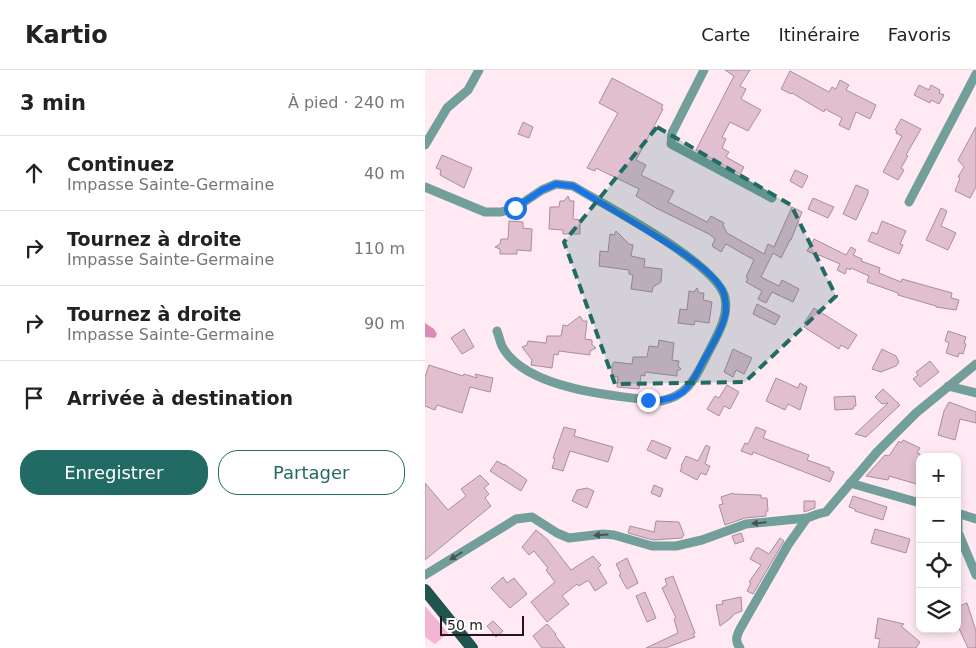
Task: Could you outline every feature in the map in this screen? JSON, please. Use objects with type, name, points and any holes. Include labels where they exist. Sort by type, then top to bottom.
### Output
[{"type":"main road","points":[[425,590],[472,648]]},
{"type":"street","points":[[425,145],[447,108],[467,90],[479,70]]},
{"type":"street","points":[[704,70],[672,133],[671,144],[772,198]]},
{"type":"street","points":[[909,202],[976,74]]},
{"type":"street","points":[[425,188],[485,212],[501,212],[515,208],[542,190],[556,184],[573,186],[684,253],[721,287],[725,298],[726,312],[723,322],[694,379],[684,392],[661,401],[574,389],[533,375],[510,357],[502,346],[497,331]]},
{"type":"street","points":[[425,575],[516,518],[532,517],[557,534],[569,538],[603,534],[614,535],[653,546],[676,546],[702,540],[745,524],[807,518],[826,512],[877,452],[916,413],[976,364]]},
{"type":"street","points":[[948,386],[976,392]]},
{"type":"street","points":[[850,483],[916,502]]},
{"type":"street","points":[[961,515],[976,518]]},
{"type":"street","points":[[740,648],[736,638],[740,629],[788,545],[807,518]]},
{"type":"street","points":[[961,537],[976,574]]},
{"type":"highlighted area","points":[[657,127],[791,205],[836,296],[745,382],[615,384],[564,242]]},
{"type":"shaded area","points":[[425,323],[434,329],[437,334],[435,338],[425,337]]},
{"type":"shaded area","points":[[425,606],[448,633],[435,644],[425,637]]},
{"type":"building","points":[[725,70],[750,70],[740,86],[746,89],[741,99],[761,110],[748,131],[730,122],[722,137],[726,139],[722,148],[729,152],[726,157],[744,167],[740,174],[696,150],[734,76]]},
{"type":"building","points":[[790,71],[829,92],[832,87],[836,89],[840,80],[849,85],[846,90],[876,105],[870,119],[856,112],[849,130],[839,125],[842,118],[825,109],[824,112],[792,93],[781,89]]},
{"type":"building","points":[[612,78],[663,105],[661,108],[663,109],[636,160],[646,165],[641,175],[674,191],[668,202],[707,222],[711,216],[724,223],[723,225],[727,233],[764,254],[768,244],[774,247],[792,207],[802,212],[791,240],[781,258],[773,253],[761,277],[779,286],[782,280],[799,289],[793,302],[772,292],[766,303],[758,299],[762,291],[746,282],[748,278],[746,277],[754,260],[726,244],[721,252],[712,246],[715,239],[709,234],[636,196],[639,189],[596,168],[595,171],[587,168],[618,113],[599,103]]},
{"type":"building","points":[[919,85],[929,90],[931,85],[940,90],[939,93],[944,95],[939,104],[931,100],[930,103],[914,95]]},
{"type":"building","points":[[901,119],[921,129],[906,155],[908,156],[901,168],[904,170],[898,180],[883,172],[902,136],[896,133],[897,131],[895,130]]},
{"type":"building","points":[[523,122],[533,127],[529,138],[518,134]]},
{"type":"building","points":[[976,127],[976,187],[970,198],[955,191],[960,178],[958,177],[964,167],[958,160]]},
{"type":"building","points":[[442,155],[472,168],[464,188],[440,175],[441,170],[436,168]]},
{"type":"building","points":[[795,170],[808,176],[802,188],[790,181]]},
{"type":"building","points":[[856,185],[868,190],[868,194],[856,220],[843,214]]},
{"type":"building","points":[[568,196],[570,201],[574,201],[573,219],[580,220],[580,234],[563,234],[563,230],[549,229],[550,207],[559,207],[560,201],[564,201]]},
{"type":"building","points":[[813,198],[834,207],[828,218],[808,209]]},
{"type":"building","points":[[941,208],[947,211],[941,226],[956,233],[948,250],[926,240]]},
{"type":"building","points":[[509,221],[523,222],[523,228],[532,229],[531,251],[517,250],[517,254],[500,254],[500,249],[495,247],[500,244],[501,239],[508,239]]},
{"type":"building","points":[[882,221],[906,231],[900,244],[903,245],[899,254],[868,241],[872,232],[877,234]]},
{"type":"building","points":[[616,231],[629,244],[633,245],[631,256],[645,259],[644,267],[662,269],[661,282],[653,287],[652,292],[631,289],[633,275],[629,274],[629,270],[599,266],[600,251],[608,252],[610,234],[614,235]]},
{"type":"building","points":[[814,239],[846,255],[851,247],[856,250],[853,255],[862,259],[861,261],[880,268],[879,273],[901,282],[902,279],[952,293],[951,298],[959,300],[956,310],[936,307],[898,295],[898,293],[867,282],[869,276],[851,268],[850,270],[847,268],[845,274],[837,270],[840,264],[807,251]]},
{"type":"building","points":[[697,288],[699,293],[704,293],[703,300],[712,302],[709,323],[695,321],[694,325],[678,323],[680,309],[687,310],[689,291],[694,292]]},
{"type":"building","points":[[757,304],[780,316],[775,325],[753,314]]},
{"type":"building","points":[[814,308],[857,335],[848,349],[841,345],[839,349],[804,327],[806,324],[804,323]]},
{"type":"building","points":[[580,316],[583,321],[587,321],[585,339],[592,340],[592,345],[596,348],[590,351],[590,355],[559,351],[558,355],[554,354],[552,368],[531,365],[532,360],[522,347],[527,345],[528,341],[546,343],[547,336],[561,336],[563,325],[567,326]]},
{"type":"building","points":[[464,329],[474,347],[462,354],[451,338]]},
{"type":"building","points":[[948,331],[966,337],[963,354],[959,353],[958,357],[946,353],[949,343],[945,341]]},
{"type":"building","points":[[659,340],[674,343],[672,360],[679,361],[678,366],[681,369],[677,371],[677,376],[645,372],[645,376],[641,375],[639,389],[617,387],[618,377],[612,376],[614,362],[632,364],[633,357],[647,357],[649,346],[658,347]]},
{"type":"building","points":[[733,349],[752,358],[744,374],[736,370],[733,377],[724,372]]},
{"type":"building","points":[[882,349],[896,356],[899,362],[896,366],[881,372],[872,369]]},
{"type":"building","points":[[930,361],[939,372],[920,387],[913,379],[918,375],[916,372]]},
{"type":"building","points":[[429,365],[463,376],[464,374],[477,378],[475,374],[493,378],[490,392],[470,387],[462,413],[437,405],[435,410],[425,406],[425,377]]},
{"type":"building","points":[[776,378],[798,388],[800,383],[807,387],[800,410],[788,404],[785,410],[766,401]]},
{"type":"building","points":[[727,385],[739,392],[730,409],[724,406],[719,416],[707,409],[715,396],[719,398]]},
{"type":"building","points":[[883,389],[900,405],[866,437],[855,434],[888,403],[882,404],[875,397]]},
{"type":"building","points":[[855,396],[856,406],[853,409],[835,410],[834,397]]},
{"type":"building","points":[[949,402],[976,412],[976,423],[960,419],[955,440],[938,435],[944,411]]},
{"type":"building","points":[[564,427],[576,430],[574,436],[613,447],[608,462],[570,451],[563,471],[552,468],[555,459],[553,458]]},
{"type":"building","points":[[756,427],[766,431],[763,438],[809,455],[807,460],[830,468],[829,470],[834,472],[830,482],[753,452],[752,455],[741,451],[745,443],[748,444]]},
{"type":"building","points":[[652,440],[671,448],[666,459],[647,450]]},
{"type":"building","points":[[903,440],[920,448],[916,453],[916,484],[889,476],[888,480],[866,476],[885,455],[889,456],[899,441],[901,443]]},
{"type":"building","points":[[706,445],[710,447],[705,464],[710,466],[706,475],[701,473],[697,480],[680,471],[686,456],[698,461]]},
{"type":"building","points":[[497,461],[527,480],[521,491],[490,471]]},
{"type":"building","points":[[480,475],[489,484],[484,488],[489,494],[485,498],[491,506],[425,560],[425,483],[448,510],[466,496],[461,489]]},
{"type":"building","points":[[654,485],[663,489],[660,497],[651,493]]},
{"type":"building","points":[[587,488],[594,491],[587,508],[572,501],[577,490]]},
{"type":"building","points":[[733,493],[761,495],[761,498],[767,498],[768,511],[766,511],[766,516],[745,518],[725,525],[719,505],[723,504],[721,497]]},
{"type":"building","points":[[853,496],[887,507],[883,520],[855,511],[855,509],[849,507]]},
{"type":"building","points":[[804,501],[815,501],[815,508],[804,512]]},
{"type":"building","points":[[656,521],[679,522],[684,535],[682,538],[653,540],[628,533],[630,526],[654,532]]},
{"type":"building","points":[[875,529],[910,539],[906,553],[871,543]]},
{"type":"building","points":[[536,530],[547,539],[571,570],[593,556],[601,565],[598,568],[607,583],[595,591],[589,581],[579,586],[577,584],[562,596],[569,604],[547,622],[531,602],[555,582],[546,570],[548,568],[534,551],[529,555],[522,547]]},
{"type":"building","points":[[741,533],[744,541],[735,544],[732,536]]},
{"type":"building","points":[[780,538],[784,541],[753,594],[747,591],[751,583],[749,582],[761,565],[750,559],[756,548],[769,554]]},
{"type":"building","points":[[627,558],[638,583],[627,589],[619,575],[621,574],[616,564]]},
{"type":"building","points":[[673,576],[695,637],[665,648],[646,648],[678,633],[674,619],[676,618],[662,588],[667,585],[665,579]]},
{"type":"building","points":[[503,577],[507,583],[514,578],[527,594],[510,608],[491,588]]},
{"type":"building","points":[[645,592],[656,618],[647,622],[636,596]]},
{"type":"building","points":[[741,597],[742,611],[734,614],[720,626],[716,605],[723,604],[722,601]]},
{"type":"building","points":[[967,603],[976,631],[976,648],[968,648],[961,633],[961,605]]},
{"type":"building","points":[[878,618],[904,624],[901,626],[920,642],[916,648],[878,648],[880,639],[875,638]]},
{"type":"building","points":[[493,621],[503,631],[496,637],[487,626]]},
{"type":"building","points":[[547,624],[565,648],[542,648],[533,636]]},
{"type":"route","points":[[515,208],[542,190],[556,184],[573,186],[684,253],[721,287],[725,298],[726,312],[723,322],[694,379],[684,392],[672,398],[661,401],[648,400]]}]
